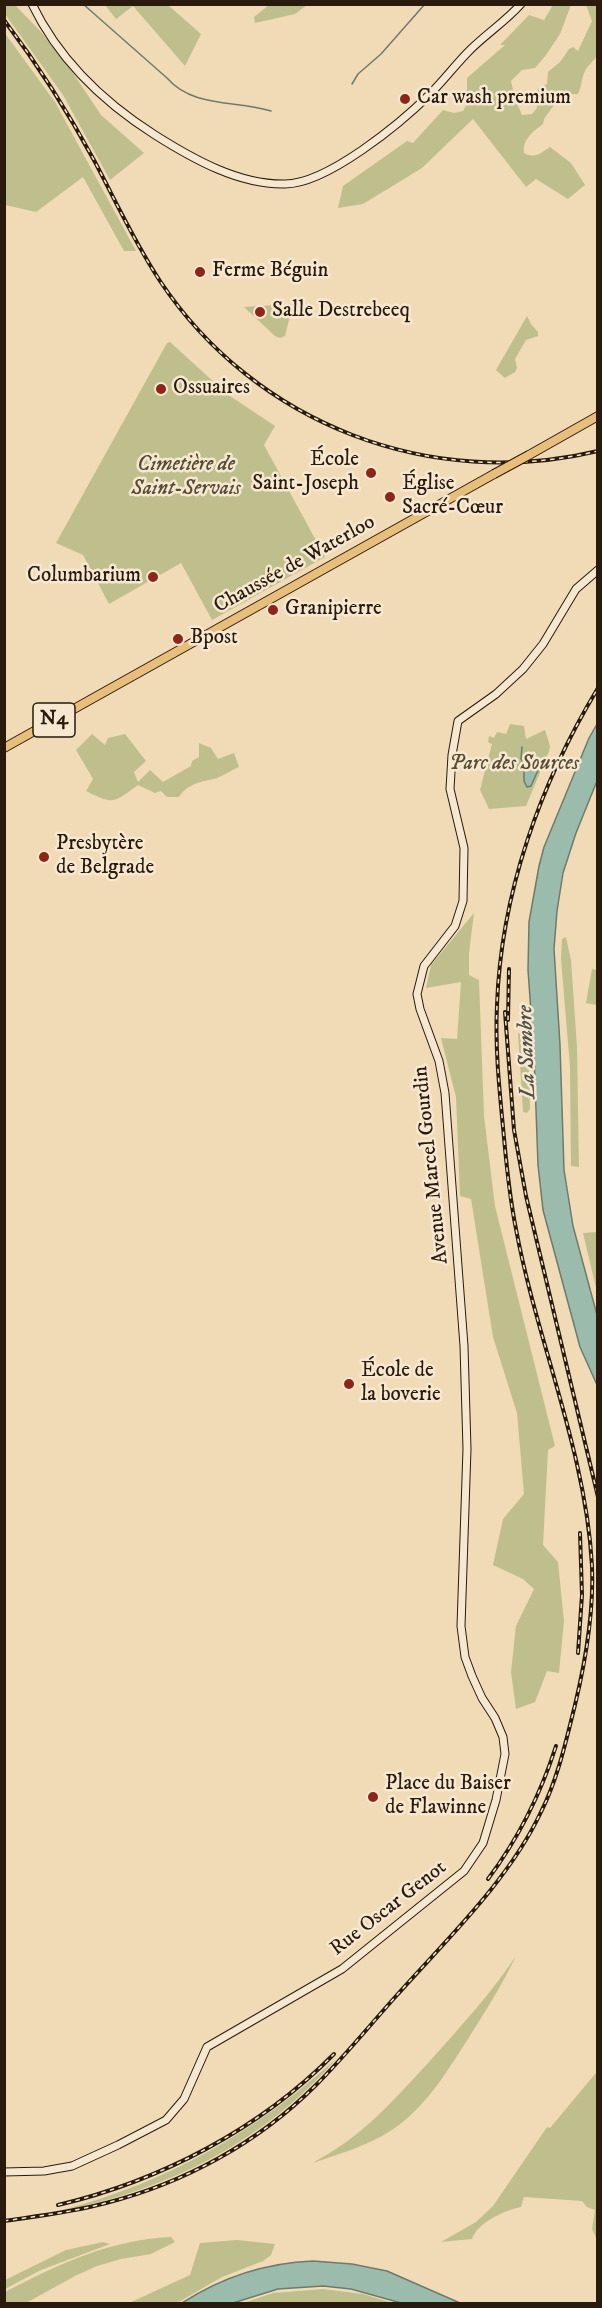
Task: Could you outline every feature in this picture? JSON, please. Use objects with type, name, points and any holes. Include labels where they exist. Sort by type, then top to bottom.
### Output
[{"type":"main road","name":"Chaussée de Waterloo","points":[[4,748],[597,416]]},
{"type":"street","points":[[32,4],[46,30],[67,60],[102,97],[128,118],[173,147],[206,164],[248,179],[288,184],[316,176],[331,168],[361,150],[400,120],[431,93],[468,52],[521,4]]},
{"type":"street","name":"Avenue Marcel Gourdin","points":[[495,1718],[472,1676],[465,1657],[461,1626],[466,1449],[464,1329],[445,1093],[439,1061],[420,1009],[417,994],[424,966],[455,926],[463,902],[464,848],[450,789],[452,755],[458,721],[496,694],[523,669],[543,644],[576,589],[597,570]]},
{"type":"street","name":"Rue Oscar Genot","points":[[4,2172],[44,2171],[72,2166],[166,2120],[184,2099],[207,2047],[342,1969],[464,1871],[483,1843],[496,1800],[505,1754],[503,1737],[495,1718]]},
{"type":"green space","points":[[270,4],[307,5],[295,14],[255,23],[254,17]]},
{"type":"green space","points":[[4,5],[15,5],[41,32],[71,70],[101,115],[144,153],[110,180],[63,95],[5,14]]},
{"type":"green space","points":[[105,5],[168,5],[201,34],[185,66],[133,6],[116,19]]},
{"type":"green space","points":[[553,5],[571,5],[560,34],[535,68],[522,70],[511,81],[522,115],[532,114],[537,108],[535,97],[538,89],[547,84],[548,72],[560,62],[569,49],[573,47],[578,51],[592,21],[586,5],[597,5],[597,56],[585,71],[578,94],[567,96],[568,103],[554,105],[543,124],[527,140],[524,148],[524,153],[535,155],[550,147],[571,163],[585,185],[568,199],[536,179],[526,187],[473,119],[422,168],[363,204],[338,208],[343,186],[407,141],[413,143],[443,110],[454,113],[463,111],[467,104],[467,78],[505,45],[500,45],[529,15],[544,20]]},
{"type":"green space","points":[[4,32],[55,102],[136,251],[124,251],[83,177],[36,212],[5,205]]},
{"type":"green space","points":[[293,304],[285,336],[280,338],[244,307]]},
{"type":"green space","points":[[527,316],[538,332],[538,336],[526,340],[515,359],[517,368],[515,372],[505,378],[496,370]]},
{"type":"green space","name":"Cimetière de Saint-Servais","points":[[170,342],[227,394],[275,426],[264,445],[325,557],[212,620],[181,563],[109,604],[83,555],[56,543],[167,343]]},
{"type":"green space","name":"Parc des Sources","points":[[510,724],[524,726],[526,739],[545,730],[550,746],[549,751],[526,806],[489,809],[480,790],[492,744],[488,742],[489,736],[494,738],[497,732],[506,734]]},
{"type":"green space","points":[[92,734],[105,745],[108,738],[125,734],[146,761],[134,772],[138,782],[150,770],[163,782],[191,766],[192,761],[199,757],[199,743],[211,748],[218,759],[234,753],[239,767],[217,778],[191,786],[179,797],[167,797],[161,791],[155,793],[138,785],[123,796],[108,800],[86,791],[93,779],[76,750]]},
{"type":"green space","points":[[474,913],[469,975],[479,980],[484,1116],[495,1206],[555,1446],[548,1450],[543,1545],[558,1562],[564,1621],[559,1673],[547,1671],[535,1702],[516,1709],[511,1672],[516,1626],[534,1589],[523,1579],[493,1565],[503,1519],[524,1494],[517,1413],[493,1337],[471,1199],[460,1196],[456,1097],[441,1038],[457,1039],[461,982],[426,988],[431,965]]},
{"type":"green space","points":[[566,937],[571,960],[577,1047],[579,1167],[571,1166],[570,1067],[561,959],[562,939]]},
{"type":"green space","points":[[592,969],[597,970],[597,1005],[586,1003]]},
{"type":"green space","points":[[518,1033],[524,1034],[528,1040],[530,1109],[527,1113],[523,1112]]},
{"type":"green space","points":[[598,1232],[597,1292],[583,1233]]},
{"type":"green space","points":[[516,1956],[452,2064],[415,2111],[392,2130],[373,2141],[312,2163],[361,2131],[389,2105],[474,2011]]},
{"type":"green space","points":[[337,2058],[309,2088],[279,2114],[213,2158],[140,2189],[63,2210],[139,2184],[209,2151],[275,2109]]},
{"type":"green space","points":[[597,2074],[597,2240],[592,2229],[595,2210],[587,2207],[582,2201],[524,2197],[521,2207],[492,2218],[475,2233],[472,2239],[441,2242],[476,2222],[493,2206],[547,2127],[550,2128]]},
{"type":"green space","points":[[171,2237],[175,2242],[151,2254],[97,2266],[26,2303],[5,2303],[5,2292],[85,2255],[127,2243]]},
{"type":"green space","points":[[237,2240],[275,2244],[271,2255],[263,2261],[222,2277],[177,2303],[129,2303],[190,2275],[200,2243]]},
{"type":"green space","points":[[103,2242],[110,2244],[41,2270],[5,2289],[5,2280],[66,2250]]},
{"type":"green space","points":[[323,2289],[363,2294],[392,2303],[243,2303],[273,2293]]},
{"type":"shaded area","points":[[597,724],[597,781],[563,873],[554,949],[564,1170],[573,1226],[597,1315],[597,1385],[580,1347],[543,1210],[538,1165],[528,970],[529,922],[544,847],[589,738]]},
{"type":"shaded area","points":[[537,765],[539,768],[531,786],[527,787],[524,781],[524,767]]},
{"type":"shaded area","points":[[295,2262],[352,2264],[387,2271],[460,2303],[401,2303],[351,2289],[323,2286],[278,2289],[233,2303],[182,2303],[213,2286],[245,2273]]},
{"type":"waterway","points":[[83,4],[177,88],[202,99],[271,111]]},
{"type":"waterway","points":[[352,84],[358,74],[381,54],[425,4]]},
{"type":"waterway","points":[[522,747],[521,759],[525,767]]},
{"type":"railway","points":[[4,20],[41,72],[74,125],[160,281],[200,331],[245,374],[297,409],[352,435],[411,453],[473,462],[535,461],[598,451]]},
{"type":"railway","points":[[4,2221],[94,2206],[164,2184],[245,2143],[294,2106],[347,2052],[495,1885],[528,1837],[552,1786],[568,1732],[586,1653],[592,1601],[592,1566],[581,1481],[525,1271],[514,1216],[499,1081],[497,1005],[506,922],[527,840],[558,762],[598,688]]},
{"type":"railway","points":[[508,1020],[509,969]]},
{"type":"railway","points":[[505,1012],[514,1130],[526,1196],[598,1497]]},
{"type":"railway","points":[[578,1653],[582,1595],[580,1533]]},
{"type":"railway","points":[[488,1879],[528,1815],[556,1746]]},
{"type":"railway","points":[[58,2205],[134,2182],[207,2149],[274,2106],[334,2054]]},
{"type":"place","name":"Car wash premium","points":[[405,99]]},
{"type":"place","name":"Ferme Béguin","points":[[200,272]]},
{"type":"place","name":"Salle Destrebeeq","points":[[260,312]]},
{"type":"place","name":"Ossuaires","points":[[161,389]]},
{"type":"place","name":"École Saint-Joseph","points":[[371,473]]},
{"type":"place","name":"Église Sacré-Cœur","points":[[390,497]]},
{"type":"place","name":"Columbarium","points":[[153,577]]},
{"type":"place","name":"Granipierre","points":[[273,610]]},
{"type":"place","name":"Bpost","points":[[178,639]]},
{"type":"place","name":"Presbytère de Belgrade","points":[[44,857]]},
{"type":"place","name":"École de la boverie","points":[[349,1384]]},
{"type":"place","name":"Place du Baiser de Flawinne","points":[[373,1797]]},
{"type":"water label","name":"La Sambre","points":[[528,1052]]}]
